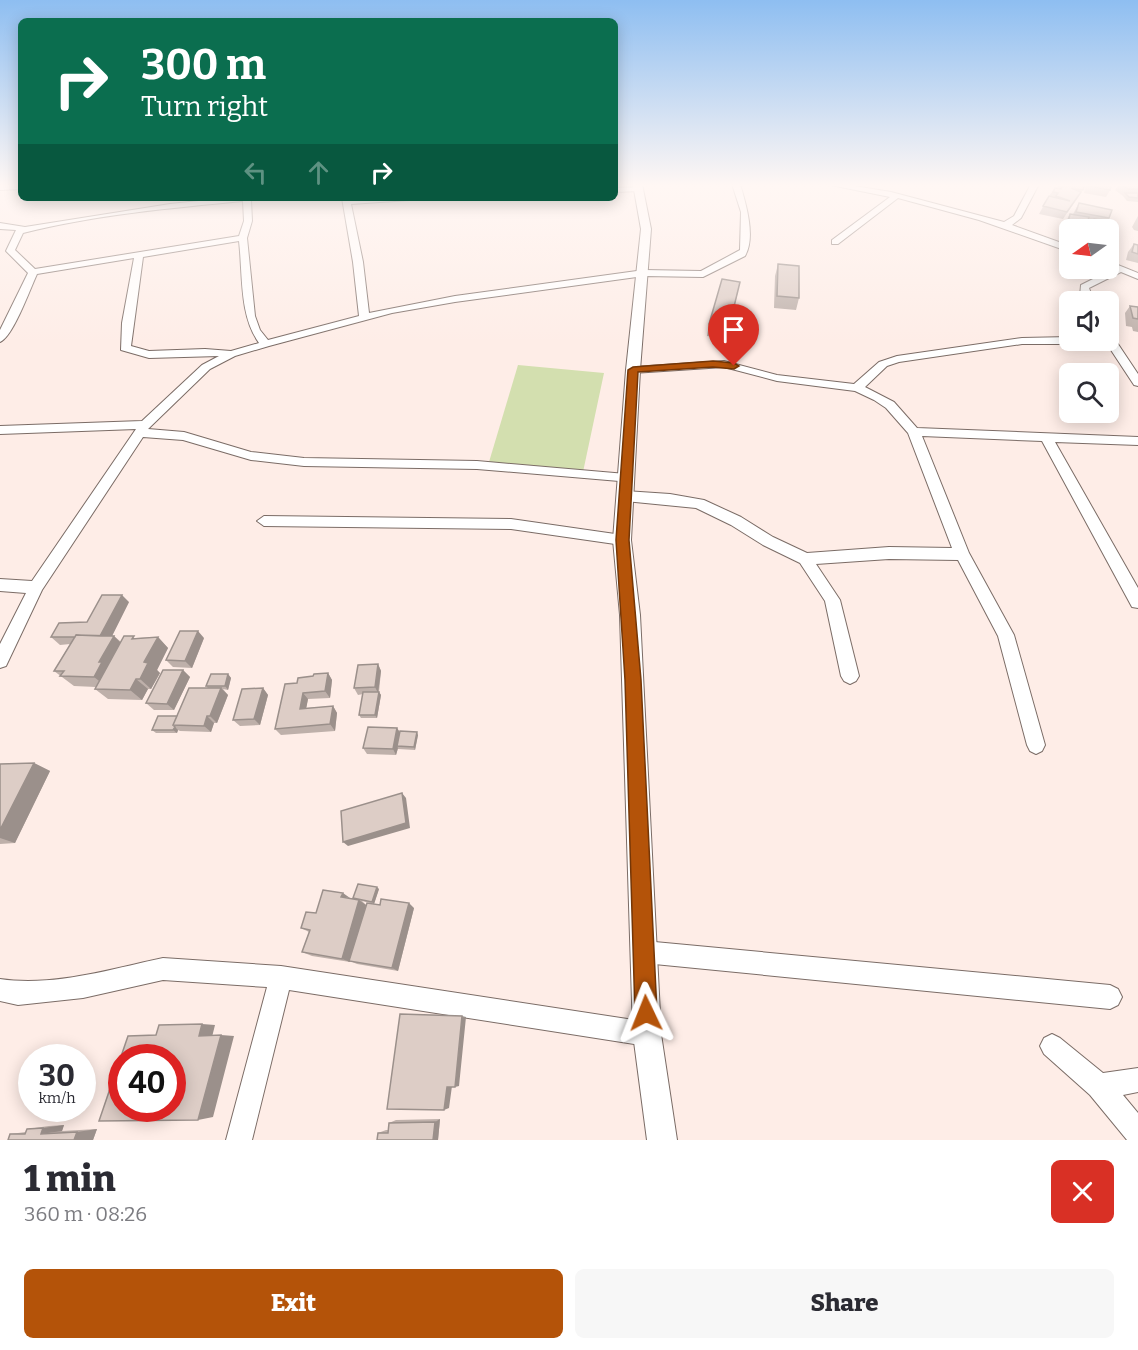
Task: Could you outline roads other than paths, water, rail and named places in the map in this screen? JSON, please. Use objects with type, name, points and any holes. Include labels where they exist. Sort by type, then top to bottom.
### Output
[{"type":"street","points":[[18,237],[10,251],[33,272]]},
{"type":"street","points":[[352,237],[364,316]]},
{"type":"street","points":[[646,237],[633,370],[622,540],[630,615],[647,1034],[662,1140]]},
{"type":"street","points":[[0,661],[36,587],[143,429],[206,367],[231,354],[364,316],[455,299],[644,273],[703,274],[742,254],[745,237]]},
{"type":"street","points":[[835,242],[841,237]]},
{"type":"street","points":[[1036,237],[1059,245]]},
{"type":"street","points":[[33,272],[139,257],[243,238],[250,316],[255,330],[265,344]]},
{"type":"street","points":[[139,257],[127,323],[125,348],[131,352],[153,354],[216,351],[231,354]]},
{"type":"street","points":[[1084,291],[1084,287],[1120,269],[1138,276]]},
{"type":"street","points":[[0,339],[33,272]]},
{"type":"street","points":[[857,388],[883,363],[897,359],[1022,341],[1059,340]]},
{"type":"street","points":[[1117,351],[1138,383]]},
{"type":"street","points":[[633,370],[724,364],[777,378],[857,388],[890,405],[914,432],[962,554],[1006,635],[1036,745]]},
{"type":"street","points":[[0,430],[143,429],[184,436],[251,456],[286,461],[477,465],[625,487],[699,504],[736,521],[805,559],[832,600],[850,676]]},
{"type":"street","points":[[914,432],[1138,441]]},
{"type":"street","points":[[1045,436],[1138,602]]},
{"type":"street","points":[[264,521],[511,524],[622,540]]},
{"type":"street","points":[[805,559],[889,554],[962,554]]},
{"type":"street","points":[[0,585],[36,587]]},
{"type":"street","points":[[644,952],[1110,997]]},
{"type":"street","points":[[0,990],[18,993],[83,987],[163,969],[281,977],[647,1034]]},
{"type":"street","points":[[239,1140],[281,977]]},
{"type":"street","points":[[1052,1046],[1099,1086],[1138,1132]]},
{"type":"street","points":[[1099,1086],[1138,1080]]}]
